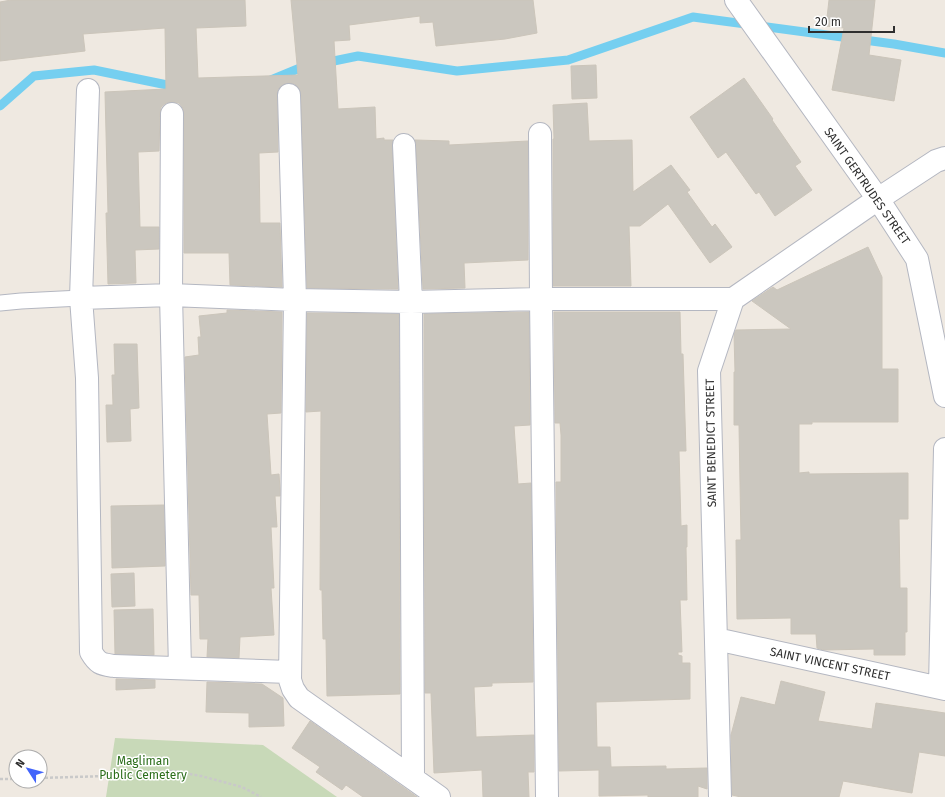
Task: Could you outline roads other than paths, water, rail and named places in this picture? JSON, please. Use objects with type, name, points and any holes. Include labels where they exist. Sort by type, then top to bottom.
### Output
[{"type":"street","name":"SAINT GERTRUDES STREET","points":[[736,0],[878,199],[917,259],[945,396]]},
{"type":"street","points":[[88,90],[81,298],[87,378],[91,652],[100,664],[114,666],[290,672]]},
{"type":"street","points":[[289,95],[295,300],[290,680],[293,689],[299,698],[440,797]]},
{"type":"street","points":[[172,114],[171,295],[180,668]]},
{"type":"street","points":[[540,134],[547,797]]},
{"type":"street","points":[[404,145],[411,302],[413,778]]},
{"type":"street","points":[[81,298],[171,295],[295,300],[411,302],[541,299],[733,299],[878,199],[936,161],[945,158]]},
{"type":"street","name":"SAINT BENEDICT STREET","points":[[720,797],[710,370],[733,299]]},
{"type":"street","points":[[943,688],[945,449]]},
{"type":"street","name":"SAINT VINCENT STREET","points":[[716,639],[943,688]]},
{"type":"lane","points":[[0,303],[81,298]]},
{"type":"waterway","points":[[324,63],[358,56],[457,71],[568,60],[693,17],[894,44],[945,53]]},
{"type":"waterway","points":[[271,80],[308,66]]},
{"type":"waterway","points":[[0,106],[34,76],[94,70],[177,87]]},
{"type":"park label","name":"Magliman Public Cemetery","points":[[143,768]]}]
